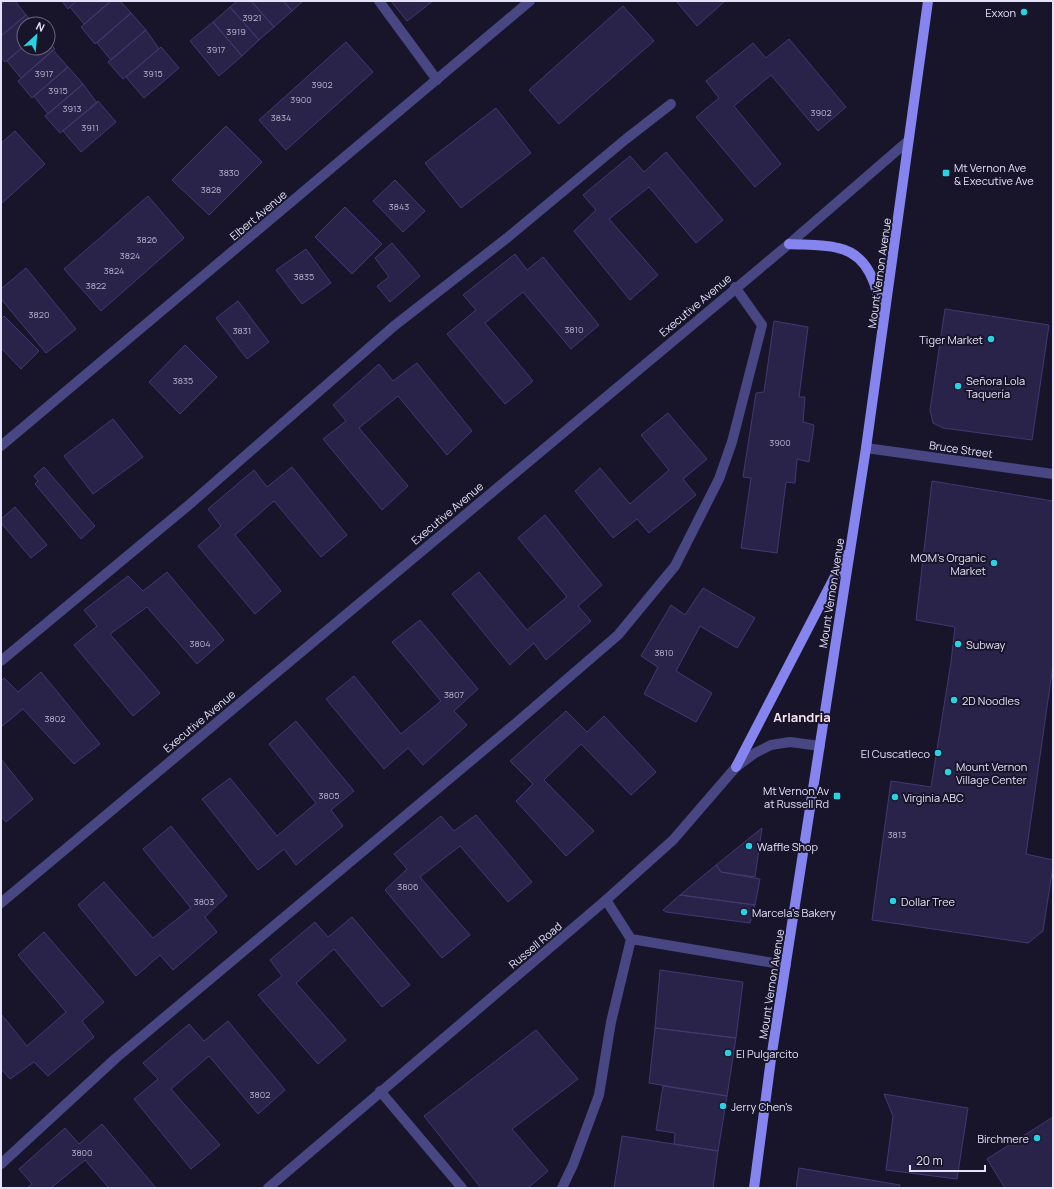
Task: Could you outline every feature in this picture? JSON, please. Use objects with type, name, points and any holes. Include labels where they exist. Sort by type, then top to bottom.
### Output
[{"type":"main road","name":"Mount Vernon Avenue","points":[[754,1188],[786,965],[883,333],[928,1]]},
{"type":"main road","points":[[789,244],[837,247],[848,250],[863,262],[874,280],[883,333]]},
{"type":"main road","points":[[736,767],[851,546]]},
{"type":"street","points":[[379,1],[437,80]]},
{"type":"street","name":"Elbert Avenue","points":[[1,446],[530,1]]},
{"type":"street","points":[[1,661],[190,504],[394,326],[507,238],[626,139],[671,104]]},
{"type":"street","name":"Executive Avenue","points":[[1,903],[735,287],[789,244],[908,141]]},
{"type":"street","points":[[1,1164],[116,1058],[516,723],[618,635],[675,566],[719,479],[732,442],[762,325],[735,287]]},
{"type":"street","name":"Bruce Street","points":[[866,448],[1053,474]]},
{"type":"street","name":"Russell Road","points":[[268,1188],[606,900],[673,840],[736,767],[755,753],[771,745],[790,742],[820,746]]},
{"type":"street","points":[[562,1188],[573,1165],[599,1095],[611,1022],[631,939],[606,900]]},
{"type":"street","points":[[631,939],[786,965]]},
{"type":"street","points":[[380,1091],[462,1188]]},
{"type":"building","points":[[5,1],[15,1],[26,15],[16,16],[16,23],[1,36],[1,4]]},
{"type":"building","points":[[62,1],[76,1],[68,9]]},
{"type":"building","points":[[76,1],[111,1],[84,24],[70,7]]},
{"type":"building","points":[[111,1],[120,1],[131,13],[95,44],[81,27]]},
{"type":"building","points":[[237,1],[251,1],[274,27],[259,40],[230,7]]},
{"type":"building","points":[[251,1],[283,1],[292,11],[274,27]]},
{"type":"building","points":[[283,1],[303,1],[292,11]]},
{"type":"building","points":[[391,1],[433,1],[407,21]]},
{"type":"building","points":[[676,1],[725,1],[697,26]]},
{"type":"building","points":[[623,6],[654,41],[559,124],[529,90]]},
{"type":"building","points":[[230,7],[259,40],[242,56],[213,22]]},
{"type":"building","points":[[131,13],[146,30],[111,60],[97,43]]},
{"type":"building","points":[[213,22],[242,56],[219,76],[190,41]]},
{"type":"building","points":[[16,23],[16,53],[5,62],[1,57],[1,36]]},
{"type":"building","points":[[146,30],[159,49],[123,79],[108,62]]},
{"type":"building","points":[[789,39],[846,107],[818,131],[771,75],[734,106],[781,164],[755,187],[696,117],[719,98],[706,81],[753,43],[766,58]]},
{"type":"building","points":[[346,42],[373,72],[286,150],[259,120]]},
{"type":"building","points":[[161,47],[179,68],[144,98],[126,77]]},
{"type":"building","points":[[16,53],[16,56],[47,56],[21,78],[7,61]]},
{"type":"building","points":[[56,53],[68,67],[32,98],[18,81],[46,56],[56,56]]},
{"type":"building","points":[[68,67],[83,84],[48,114],[34,96]]},
{"type":"building","points":[[83,84],[97,103],[60,133],[45,116]]},
{"type":"building","points":[[98,101],[116,122],[81,152],[63,131]]},
{"type":"building","points":[[496,108],[531,153],[461,208],[425,163]]},
{"type":"building","points":[[226,126],[262,162],[209,215],[172,180]]},
{"type":"building","points":[[15,131],[45,164],[1,204],[1,143]]},
{"type":"building","points":[[666,152],[723,220],[696,243],[649,187],[609,219],[658,275],[630,300],[574,231],[596,210],[583,195],[630,156],[644,172]]},
{"type":"building","points":[[395,180],[425,211],[403,232],[373,201]]},
{"type":"building","points":[[148,196],[184,238],[101,311],[64,269]]},
{"type":"building","points":[[345,207],[382,244],[352,274],[315,237]]},
{"type":"building","points":[[392,243],[420,276],[390,302],[377,286],[389,277],[375,258]]},
{"type":"building","points":[[306,249],[331,283],[302,304],[276,270]]},
{"type":"building","points":[[515,254],[527,270],[543,257],[599,325],[571,349],[523,292],[485,323],[533,381],[505,404],[447,334],[476,310],[463,295]]},
{"type":"building","points":[[26,268],[76,329],[46,353],[1,299],[1,289]]},
{"type":"building","points":[[238,301],[269,342],[247,359],[216,318]]},
{"type":"building","points":[[945,309],[1049,325],[1032,440],[943,428],[933,423],[930,410]]},
{"type":"building","points":[[4,316],[39,351],[21,369],[1,348],[1,319]]},
{"type":"building","points":[[774,321],[808,327],[799,397],[805,397],[803,422],[814,425],[809,462],[797,459],[795,483],[786,482],[777,553],[741,548],[751,478],[743,477],[756,393],[764,392]]},
{"type":"building","points":[[185,345],[217,377],[180,414],[149,382]]},
{"type":"building","points":[[417,363],[472,431],[447,455],[398,396],[359,428],[408,486],[382,510],[323,439],[346,421],[333,405],[379,364],[393,381]]},
{"type":"building","points":[[668,413],[707,459],[683,479],[696,495],[649,533],[637,519],[613,538],[575,491],[600,468],[630,504],[669,470],[641,435]]},
{"type":"building","points":[[113,419],[143,457],[93,494],[64,456]]},
{"type":"building","points":[[44,467],[95,526],[81,539],[35,484],[38,481],[34,476]]},
{"type":"building","points":[[292,467],[347,535],[321,557],[274,501],[235,535],[281,591],[255,614],[198,546],[221,526],[208,509],[254,470],[267,487]]},
{"type":"building","points":[[932,481],[1053,501],[1053,665],[1026,854],[1053,860],[1053,866],[1043,931],[1028,943],[872,920],[891,781],[931,787],[951,662],[955,627],[916,620]]},
{"type":"building","points":[[15,507],[47,545],[31,558],[1,523],[1,519]]},
{"type":"building","points":[[545,515],[602,585],[578,606],[591,621],[546,660],[534,643],[510,665],[452,594],[479,572],[527,630],[567,597],[518,538]]},
{"type":"building","points":[[167,572],[224,640],[197,664],[147,607],[110,634],[160,693],[133,716],[74,645],[97,626],[84,610],[128,576],[143,591]]},
{"type":"building","points":[[703,588],[755,618],[737,648],[700,626],[676,671],[712,693],[696,722],[644,694],[658,667],[641,656],[671,605],[685,615]]},
{"type":"building","points":[[420,620],[478,689],[454,711],[467,725],[423,765],[408,748],[384,769],[326,699],[354,676],[401,734],[441,701],[392,642]]},
{"type":"building","points":[[41,672],[100,744],[74,764],[23,709],[1,727],[1,681],[4,678],[18,692]]},
{"type":"building","points":[[566,711],[587,732],[604,716],[656,772],[631,795],[581,744],[544,780],[594,831],[566,856],[516,801],[533,784],[510,761]]},
{"type":"building","points":[[296,721],[354,791],[331,810],[343,826],[296,865],[284,849],[258,870],[202,799],[230,778],[277,836],[316,803],[269,744]]},
{"type":"building","points":[[1,759],[33,799],[6,822],[1,816]]},
{"type":"building","points":[[476,815],[532,882],[508,902],[460,846],[420,877],[470,935],[442,958],[385,890],[407,869],[394,854],[441,816],[454,831]]},
{"type":"building","points":[[171,826],[227,896],[205,917],[217,932],[173,970],[160,955],[136,976],[78,905],[104,882],[153,938],[191,908],[143,849]]},
{"type":"building","name":"Waffle Shop","points":[[762,828],[755,877],[721,872],[716,865]]},
{"type":"building","points":[[716,865],[721,872],[760,879],[755,905],[680,895]]},
{"type":"building","points":[[680,895],[755,905],[750,923],[666,912],[663,910]]},
{"type":"building","points":[[352,917],[410,985],[382,1007],[334,949],[296,983],[346,1040],[318,1064],[258,995],[282,976],[270,960],[315,922],[328,937]]},
{"type":"building","points":[[44,932],[104,1002],[82,1021],[94,1037],[48,1076],[34,1062],[10,1079],[1,1069],[1,1014],[27,1046],[66,1012],[18,955]]},
{"type":"building","points":[[660,970],[743,982],[736,1038],[655,1028]]},
{"type":"building","points":[[228,1021],[285,1090],[258,1114],[209,1056],[171,1089],[220,1145],[191,1169],[134,1099],[158,1079],[143,1063],[189,1024],[204,1041]]},
{"type":"building","points":[[655,1028],[736,1038],[727,1096],[649,1083]]},
{"type":"building","points":[[536,1030],[578,1079],[512,1129],[548,1171],[528,1188],[481,1188],[424,1116]]},
{"type":"building","points":[[663,1086],[727,1096],[718,1151],[674,1144],[675,1133],[656,1130]]},
{"type":"building","points":[[884,1094],[968,1108],[957,1179],[886,1170],[893,1116]]},
{"type":"building","name":"Birchmere","points":[[1053,1117],[1053,1188],[1005,1188],[987,1159]]},
{"type":"building","points":[[102,1124],[156,1188],[109,1188],[85,1160],[51,1188],[27,1188],[32,1184],[19,1169],[65,1128],[79,1144]]},
{"type":"building","points":[[622,1136],[718,1151],[713,1188],[614,1188]]},
{"type":"building","points":[[799,1168],[900,1185],[899,1188],[796,1188]]},
{"type":"place","name":"Exxon","points":[[1024,12]]},
{"type":"place","name":"Mt Vernon Ave & Executive Ave","points":[[946,173]]},
{"type":"place","name":"Tiger Market","points":[[991,339]]},
{"type":"place","name":"Señora Lola Taquería","points":[[958,386]]},
{"type":"place","name":"MOM's Organic Market","points":[[994,563]]},
{"type":"place","name":"Subway","points":[[958,644]]},
{"type":"place","name":"2D Noodles","points":[[954,700]]},
{"type":"place","name":"El Cuscatleco","points":[[938,753]]},
{"type":"place","name":"Mount Vernon Village Center","points":[[948,772]]},
{"type":"place","name":"Mt Vernon Av at Russell Rd","points":[[837,796]]},
{"type":"place","name":"Virginia ABC","points":[[895,797]]},
{"type":"place","name":"Waffle Shop","points":[[749,846]]},
{"type":"place","name":"Dollar Tree","points":[[893,901]]},
{"type":"place","name":"Marcela's Bakery","points":[[744,912]]},
{"type":"place","name":"El Pulgarcito","points":[[728,1053]]},
{"type":"place","name":"Jerry Chen's","points":[[723,1106]]},
{"type":"place","name":"Birchmere","points":[[1037,1138]]},
{"type":"district","name":"Arlandria","points":[[802,717]]}]
